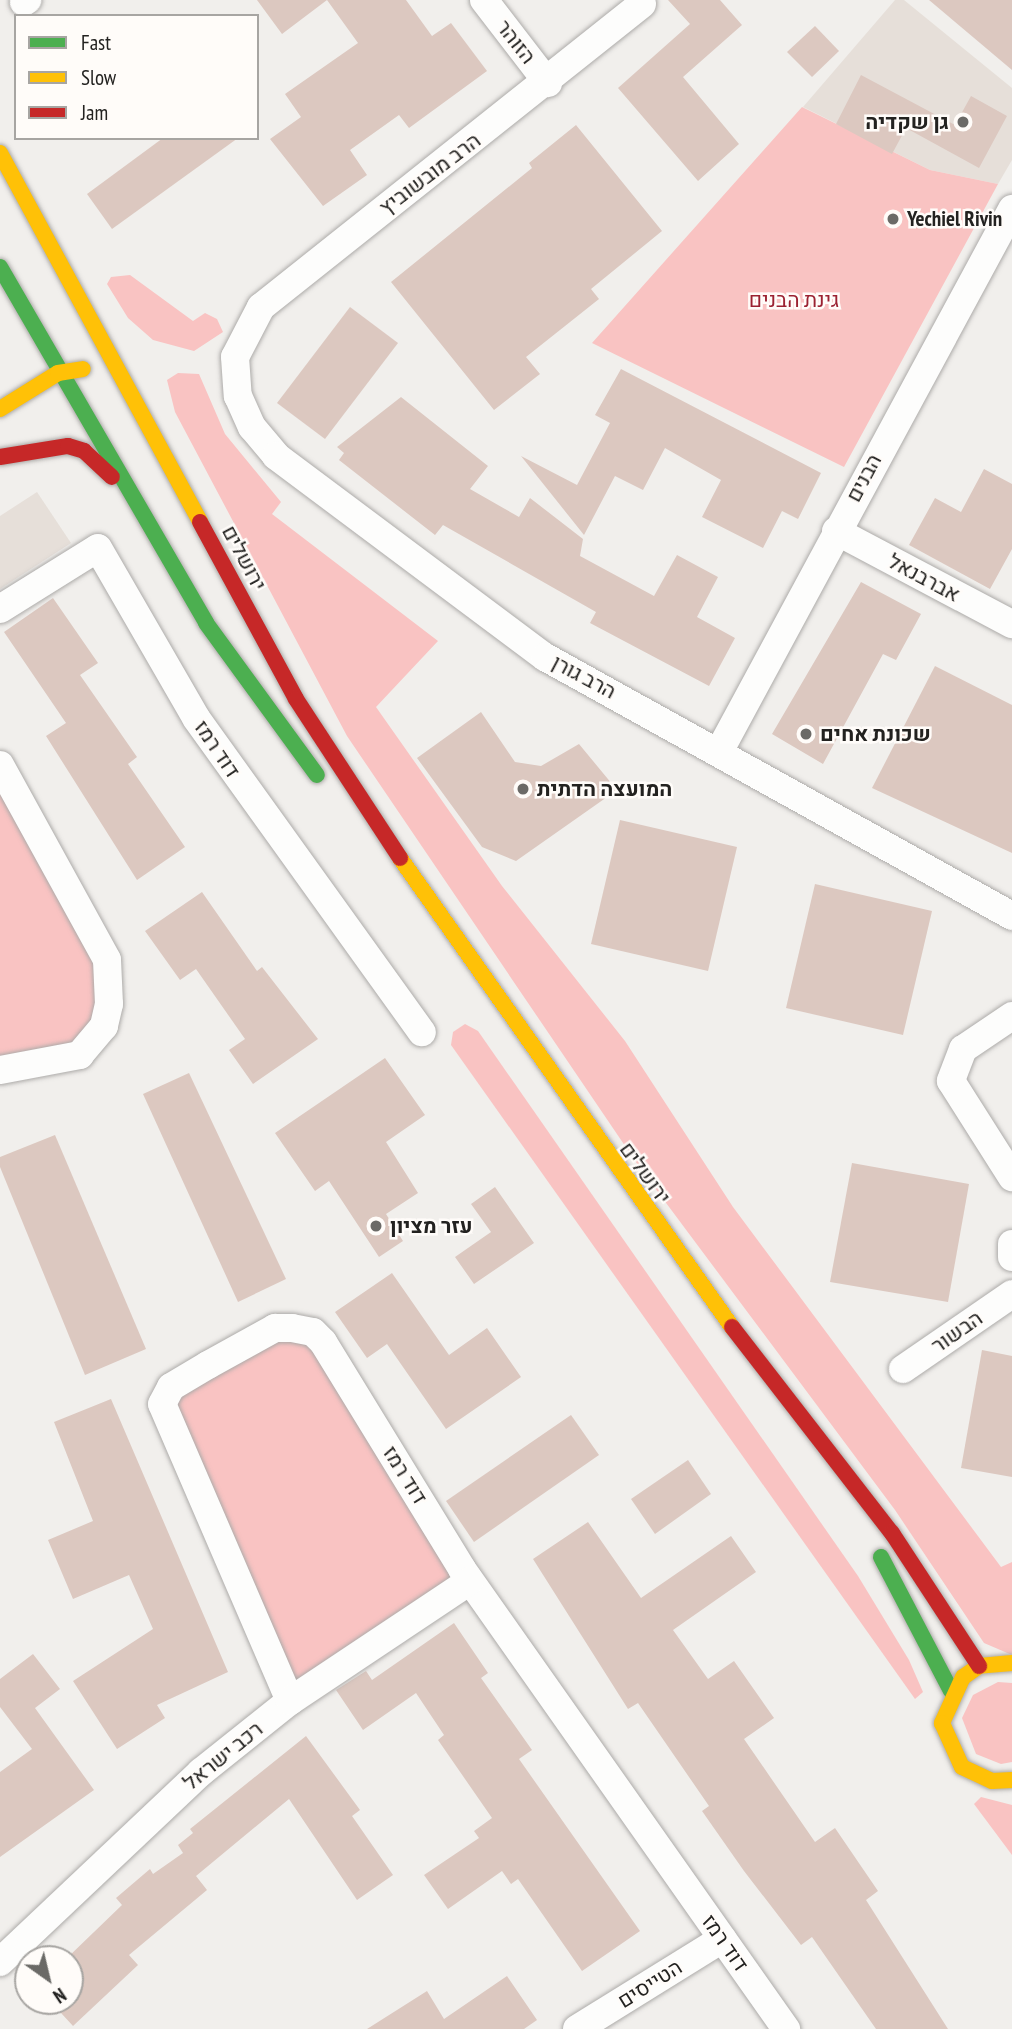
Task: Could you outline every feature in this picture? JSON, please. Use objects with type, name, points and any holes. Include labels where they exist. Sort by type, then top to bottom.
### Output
[{"type":"main road","name":"ירושלים","points":[[0,153],[296,699],[474,969],[787,1398],[891,1533],[979,1667]]},
{"type":"main road","points":[[0,267],[58,373],[71,405],[134,500],[206,623],[333,795]]},
{"type":"main road","points":[[0,410],[58,373],[113,363]]},
{"type":"main road","points":[[71,405],[113,363]]},
{"type":"main road","points":[[0,448],[22,435]]},
{"type":"main road","points":[[0,457],[41,447],[76,449],[134,500]]},
{"type":"main road","name":"ירושלים","points":[[349,817],[474,969]]},
{"type":"main road","name":"ירושלים","points":[[787,1398],[871,1538],[951,1691]]},
{"type":"main road","points":[[1012,1663],[979,1667],[951,1691],[942,1723],[952,1754],[976,1776],[1012,1780]]},
{"type":"street","name":"הזוהר","points":[[484,0],[548,83]]},
{"type":"street","name":"הרב מובשוביץ","points":[[235,357],[261,307],[548,83],[642,4]]},
{"type":"street","name":"הבנים","points":[[720,750],[1012,209]]},
{"type":"street","name":"הרב גורן","points":[[235,357],[238,396],[252,427],[315,488],[545,657],[720,750],[1012,916]]},
{"type":"street","name":"אברבנאל","points":[[836,531],[1012,624]]},
{"type":"street","name":"דוד רמז","points":[[0,609],[98,548],[204,730],[422,1031]]},
{"type":"street","points":[[0,765],[107,960],[109,1004],[104,1026],[79,1055],[0,1070]]},
{"type":"street","points":[[1012,1016],[963,1049],[951,1081],[1012,1177]]},
{"type":"street","points":[[1012,1244],[1012,1257]]},
{"type":"street","name":"הבשור","points":[[903,1369],[1012,1294]]},
{"type":"street","name":"דוד רמז","points":[[290,1701],[165,1424],[162,1404],[170,1387],[275,1328],[313,1332],[470,1581],[786,2029]]},
{"type":"street","name":"רכב ישראל","points":[[0,1962],[101,1860],[290,1701],[470,1581]]},
{"type":"street","name":"הטייסים","points":[[577,2029],[722,1939]]},
{"type":"shaded area","points":[[895,0],[904,0],[1012,88],[1012,160],[998,184],[930,170],[803,107]]},
{"type":"shaded area","points":[[37,492],[71,543],[0,589],[0,516]]},
{"type":"green space","name":"גינת הבנים","points":[[802,107],[930,170],[998,184],[844,467],[592,343]]},
{"type":"green space","points":[[130,275],[193,321],[205,313],[217,319],[223,332],[194,351],[153,340],[128,318],[107,284],[111,277]]},
{"type":"green space","points":[[178,373],[199,374],[225,434],[281,502],[272,514],[438,641],[376,707],[502,886],[625,1041],[733,1207],[1001,1567],[1012,1562],[1012,1655],[984,1643],[895,1510],[640,1168],[347,736],[175,412],[167,380]]},
{"type":"green space","points":[[0,775],[99,963],[101,1001],[89,1039],[0,1063]]},
{"type":"green space","points":[[465,1024],[478,1031],[858,1576],[909,1660],[923,1692],[915,1699],[451,1045],[453,1032]]},
{"type":"green space","points":[[276,1338],[303,1339],[314,1350],[454,1581],[294,1689],[171,1421],[180,1391]]},
{"type":"green space","points":[[998,1682],[1012,1683],[1012,1762],[1001,1764],[976,1754],[962,1718],[973,1695]]},
{"type":"green space","points":[[981,1797],[1012,1805],[1012,1855],[974,1804]]},
{"type":"building","points":[[257,0],[327,0],[282,34]]},
{"type":"building","points":[[327,0],[406,0],[432,36],[451,23],[487,71],[409,128],[399,115],[350,150],[367,175],[323,206],[270,139],[301,117],[285,94],[358,43]]},
{"type":"building","points":[[668,0],[720,0],[742,25],[683,77],[739,144],[698,181],[618,88],[690,24]]},
{"type":"building","points":[[929,0],[1012,0],[1012,70]]},
{"type":"building","points":[[815,26],[839,51],[812,77],[787,52]]},
{"type":"building","points":[[861,75],[955,125],[971,96],[1007,116],[979,168],[906,128],[892,154],[836,124]]},
{"type":"building","points":[[576,125],[662,231],[591,289],[599,299],[526,357],[540,374],[494,410],[391,282],[532,168],[529,163]]},
{"type":"building","points":[[160,140],[235,140],[112,229],[87,194]]},
{"type":"building","points":[[350,307],[398,343],[325,439],[277,403]]},
{"type":"building","points":[[621,369],[821,473],[798,519],[782,511],[763,548],[702,517],[721,480],[665,448],[643,490],[615,476],[584,535],[521,456],[577,485],[610,423],[595,415]]},
{"type":"building","points":[[401,397],[488,466],[470,489],[519,517],[530,498],[583,539],[580,556],[654,596],[677,555],[718,577],[697,617],[735,638],[709,686],[590,623],[596,612],[443,525],[435,535],[339,460],[344,453],[337,447]]},
{"type":"building","points":[[984,469],[1012,484],[1012,549],[990,589],[909,545],[935,498],[961,512]]},
{"type":"building","points":[[861,582],[921,614],[896,660],[883,654],[823,764],[772,734]]},
{"type":"building","points":[[53,598],[98,663],[80,675],[137,757],[128,764],[185,847],[137,880],[46,736],[66,723],[4,632]]},
{"type":"building","points":[[935,666],[1012,705],[1012,853],[872,788]]},
{"type":"building","points":[[481,712],[515,762],[541,766],[579,744],[617,790],[516,861],[482,847],[417,758]]},
{"type":"building","points":[[620,820],[737,847],[708,971],[591,944]]},
{"type":"building","points":[[815,884],[932,911],[903,1035],[786,1008]]},
{"type":"building","points":[[202,892],[257,971],[262,967],[318,1039],[253,1084],[229,1050],[245,1039],[196,969],[180,980],[145,931]]},
{"type":"building","points":[[385,1058],[425,1115],[386,1142],[418,1193],[386,1214],[403,1241],[379,1257],[329,1181],[315,1191],[275,1133]]},
{"type":"building","points":[[189,1073],[286,1279],[238,1302],[143,1094]]},
{"type":"building","points":[[55,1135],[146,1349],[85,1375],[0,1167],[0,1157]]},
{"type":"building","points":[[852,1163],[969,1184],[948,1302],[830,1282]]},
{"type":"building","points":[[495,1187],[534,1243],[474,1284],[455,1257],[491,1232],[471,1204]]},
{"type":"building","points":[[392,1273],[449,1355],[487,1328],[521,1377],[446,1429],[387,1344],[367,1358],[335,1312]]},
{"type":"building","points":[[982,1350],[1012,1356],[1012,1477],[961,1468]]},
{"type":"building","points":[[111,1399],[228,1672],[157,1705],[165,1718],[117,1749],[73,1681],[153,1629],[129,1575],[73,1599],[48,1540],[93,1521],[54,1422]]},
{"type":"building","points":[[571,1415],[599,1455],[474,1542],[446,1501]]},
{"type":"building","points":[[688,1460],[711,1494],[655,1534],[631,1499]]},
{"type":"building","points":[[588,1522],[641,1598],[731,1536],[756,1572],[673,1630],[708,1679],[734,1661],[774,1718],[744,1739],[815,1842],[835,1828],[878,1891],[866,1900],[948,2029],[876,2029],[812,1937],[801,1945],[744,1871],[702,1811],[709,1806],[638,1703],[628,1709],[533,1559]]},
{"type":"building","points":[[454,1623],[488,1673],[481,1678],[532,1750],[519,1759],[640,1931],[582,1971],[518,1879],[511,1884],[502,1871],[448,1909],[424,1875],[479,1838],[474,1831],[492,1818],[438,1740],[444,1735],[416,1693],[363,1730],[336,1690],[366,1671],[372,1680]]},
{"type":"building","points":[[33,1654],[60,1689],[35,1708],[94,1790],[0,1857],[0,1772],[32,1749],[0,1707],[0,1679]]},
{"type":"building","points":[[306,1736],[360,1810],[352,1816],[393,1875],[357,1900],[289,1799],[196,1876],[207,1890],[129,1955],[138,1965],[73,2026],[63,2015],[84,2015],[84,1945],[81,1945],[122,1905],[116,1898],[150,1869],[153,1874],[183,1853],[178,1845],[193,1833],[190,1829]]},
{"type":"building","points":[[507,1976],[537,2020],[524,2029],[367,2029],[427,1991],[444,2019]]},
{"type":"traffic: fast","points":[[0,267],[206,623],[317,775]]},
{"type":"traffic: fast","points":[[881,1557],[951,1691]]},
{"type":"traffic: slow","points":[[0,153],[200,522]]},
{"type":"traffic: slow","points":[[0,409],[58,373],[83,369]]},
{"type":"traffic: slow","points":[[400,858],[732,1327]]},
{"type":"traffic: slow","points":[[1012,1663],[979,1666],[963,1677],[942,1723],[962,1767],[992,1781],[1012,1780]]},
{"type":"traffic: jam","points":[[0,457],[68,446],[84,451],[112,477]]},
{"type":"traffic: jam","points":[[200,522],[296,699],[400,858]]},
{"type":"traffic: jam","points":[[732,1327],[892,1533],[979,1666]]},
{"type":"place","name":"גן שקדיה","points":[[963,122]]},
{"type":"place","name":"Yechiel Rivin","points":[[893,219]]},
{"type":"place","name":"שכונת אחים","points":[[806,734]]},
{"type":"place","name":"המועצה הדתית","points":[[523,789]]},
{"type":"place","name":"עזר מציון","points":[[376,1226]]}]
